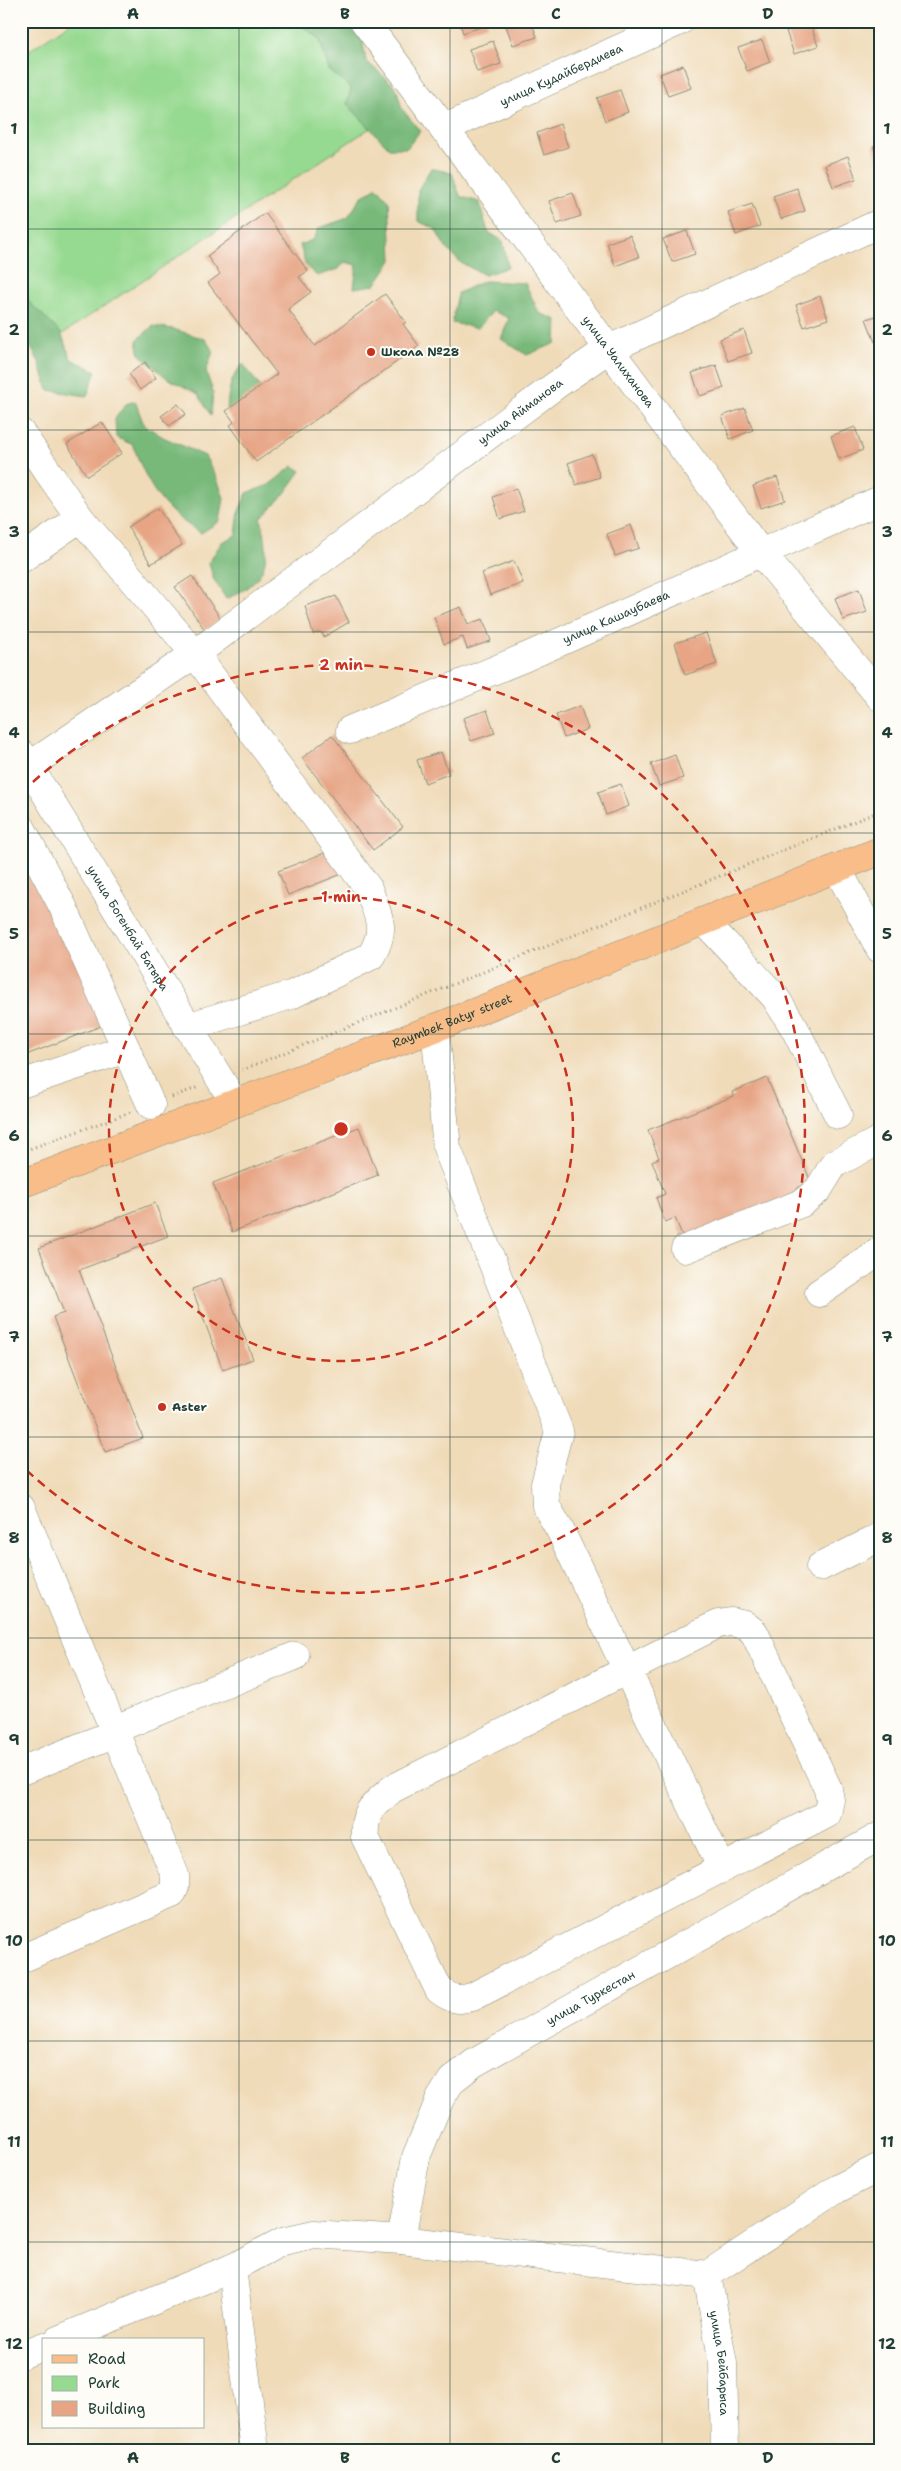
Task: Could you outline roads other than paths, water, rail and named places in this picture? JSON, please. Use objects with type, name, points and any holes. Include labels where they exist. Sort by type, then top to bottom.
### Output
[{"type":"main road","name":"Raymbek Batyr street","points":[[21,1184],[234,1102],[435,1028],[880,851]]},
{"type":"street","name":"улица Уалиханова","points":[[364,21],[442,129],[762,553],[880,697]]},
{"type":"street","name":"улица Кудайбердиева","points":[[442,129],[680,21]]},
{"type":"street","name":"улица Айманова","points":[[25,760],[195,654],[556,384],[608,350],[880,224]]},
{"type":"street","points":[[21,433],[80,518],[195,654],[368,888],[382,928],[378,944],[371,956],[291,995],[187,1027]]},
{"type":"street","name":"улица Кашаубаева","points":[[350,730],[526,657],[880,500]]},
{"type":"street","points":[[21,559],[80,518]]},
{"type":"street","name":"улица Богенбай Батыра","points":[[25,760],[234,1102]]},
{"type":"street","points":[[21,827],[64,907],[151,1105]]},
{"type":"street","points":[[837,868],[879,946]]},
{"type":"street","points":[[705,922],[775,997],[795,1028],[838,1116]]},
{"type":"street","points":[[435,1028],[447,1148],[560,1431],[545,1484],[546,1506],[560,1530],[722,1869]]},
{"type":"street","points":[[21,1084],[126,1049]]},
{"type":"street","points":[[685,1249],[802,1203],[818,1190],[834,1164],[880,1140]]},
{"type":"street","points":[[819,1293],[880,1251]]},
{"type":"street","points":[[21,1508],[176,1875],[172,1894],[21,1959]]},
{"type":"street","points":[[820,1567],[880,1537]]},
{"type":"street","points":[[731,1622],[745,1625],[754,1632],[828,1789],[830,1800],[827,1814],[472,1997],[460,2000],[449,1998],[439,1990],[365,1837],[364,1824],[369,1810],[392,1789],[628,1672],[718,1624],[731,1622]]},
{"type":"street","points":[[21,1771],[295,1656]]},
{"type":"street","name":"улица Туркестан","points":[[401,2240],[416,2157],[440,2099],[452,2080],[474,2063],[880,1836]]},
{"type":"street","points":[[63,2338],[232,2268],[283,2241],[314,2234],[401,2240],[706,2275],[837,2189],[880,2167]]},
{"type":"street","points":[[232,2268],[255,2450]]},
{"type":"street","name":"улица Бейбарыса","points":[[706,2275],[723,2364],[725,2450]]},
{"type":"street","points":[[21,2355],[42,2347]]},
{"type":"place","name":"Школа №28","points":[[371,352]]},
{"type":"place","name":"Aster","points":[[162,1407]]}]
